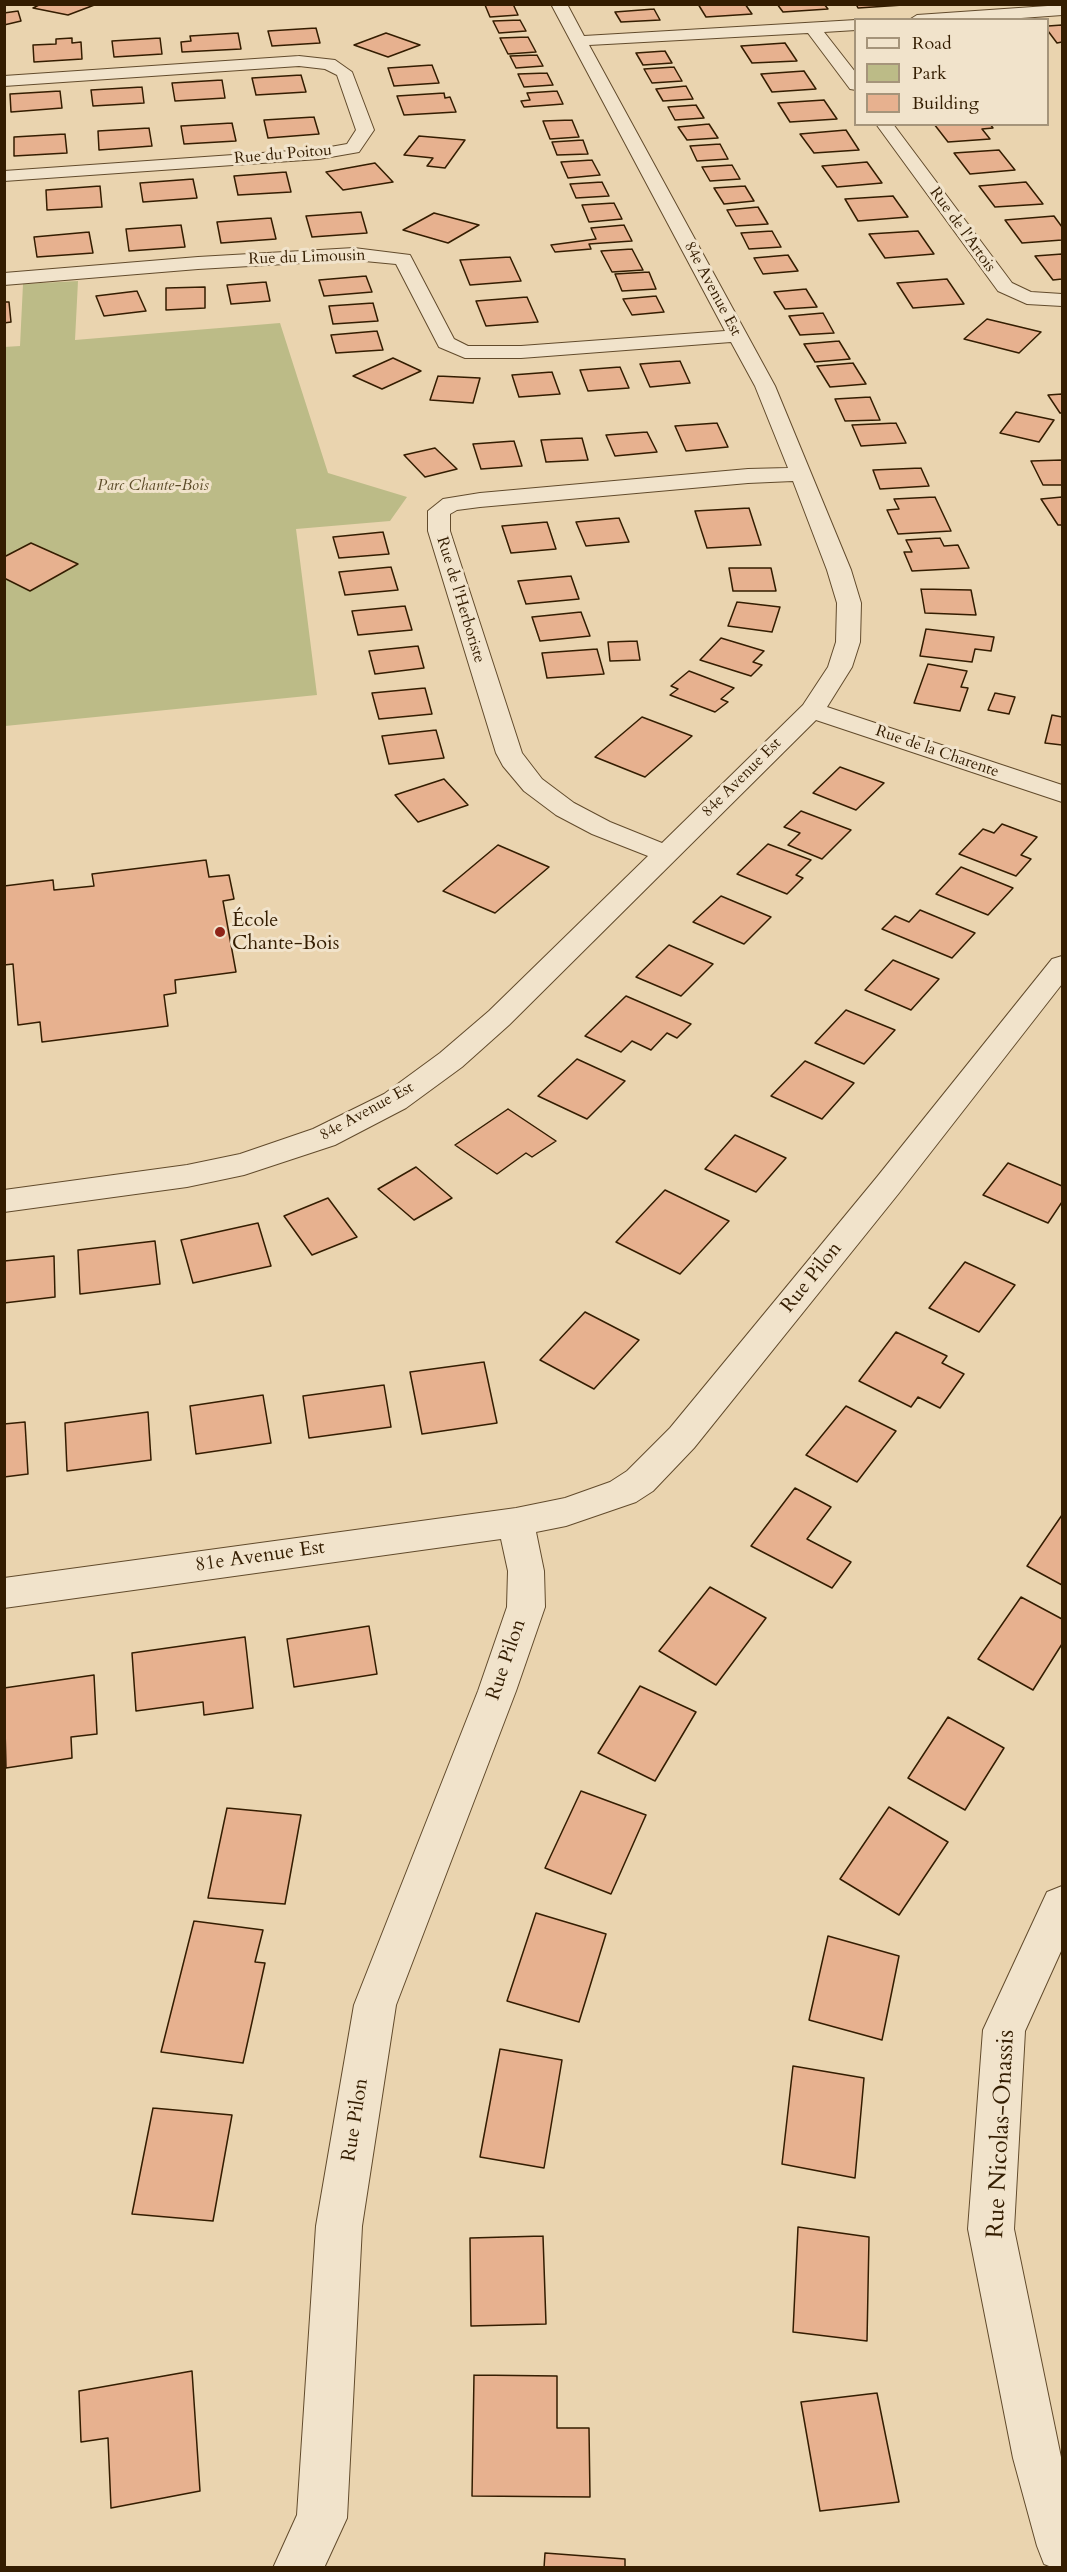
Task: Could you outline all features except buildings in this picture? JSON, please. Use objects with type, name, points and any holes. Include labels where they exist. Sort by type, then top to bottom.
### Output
[{"type":"street","name":"84e Avenue Est","points":[[4,1200],[108,1188],[220,1170],[301,1147],[349,1126],[410,1091],[457,1055],[499,1018],[666,854],[812,710],[840,667],[848,642],[849,603],[839,570],[774,404],[559,4]]},
{"type":"street","points":[[946,18],[1062,10]]},
{"type":"street","points":[[579,41],[854,25]]},
{"type":"street","points":[[813,28],[854,85]]},
{"type":"street","name":"Rue du Poitou","points":[[4,81],[299,61],[329,64],[344,72],[365,130],[353,148],[320,153],[4,176]]},
{"type":"street","name":"Rue de l'Artois","points":[[885,126],[1005,288],[1027,298],[1062,300]]},
{"type":"street","name":"Rue du Limousin","points":[[4,279],[198,263],[354,254],[403,259],[446,343],[465,352],[521,352],[737,336]]},
{"type":"street","name":"Rue de l'Herboriste","points":[[666,854],[601,828],[565,809],[533,785],[516,766],[509,753],[439,531],[439,511],[445,506],[462,501],[736,477],[802,474]]},
{"type":"street","name":"Rue de la Charente","points":[[812,710],[1062,794]]},
{"type":"street","name":"Rue Pilon","points":[[298,2568],[322,2518],[339,2226],[375,2005],[493,1702],[526,1607],[526,1571],[516,1522],[566,1512],[609,1498],[640,1481],[650,1472],[1049,1005],[1062,965]]},
{"type":"street","name":"81e Avenue Est","points":[[4,1593],[516,1522]]},
{"type":"street","name":"Rue Nicolas-Onassis","points":[[1062,1905],[1004,2030],[992,2229],[1050,2457],[1062,2546]]},
{"type":"green space","name":"Parc Chante-Bois","points":[[78,281],[75,340],[280,323],[328,473],[407,497],[390,521],[296,529],[317,695],[5,726],[4,347],[20,346],[23,284]]},
{"type":"place","name":"École Chante-Bois","points":[[220,932]]}]
